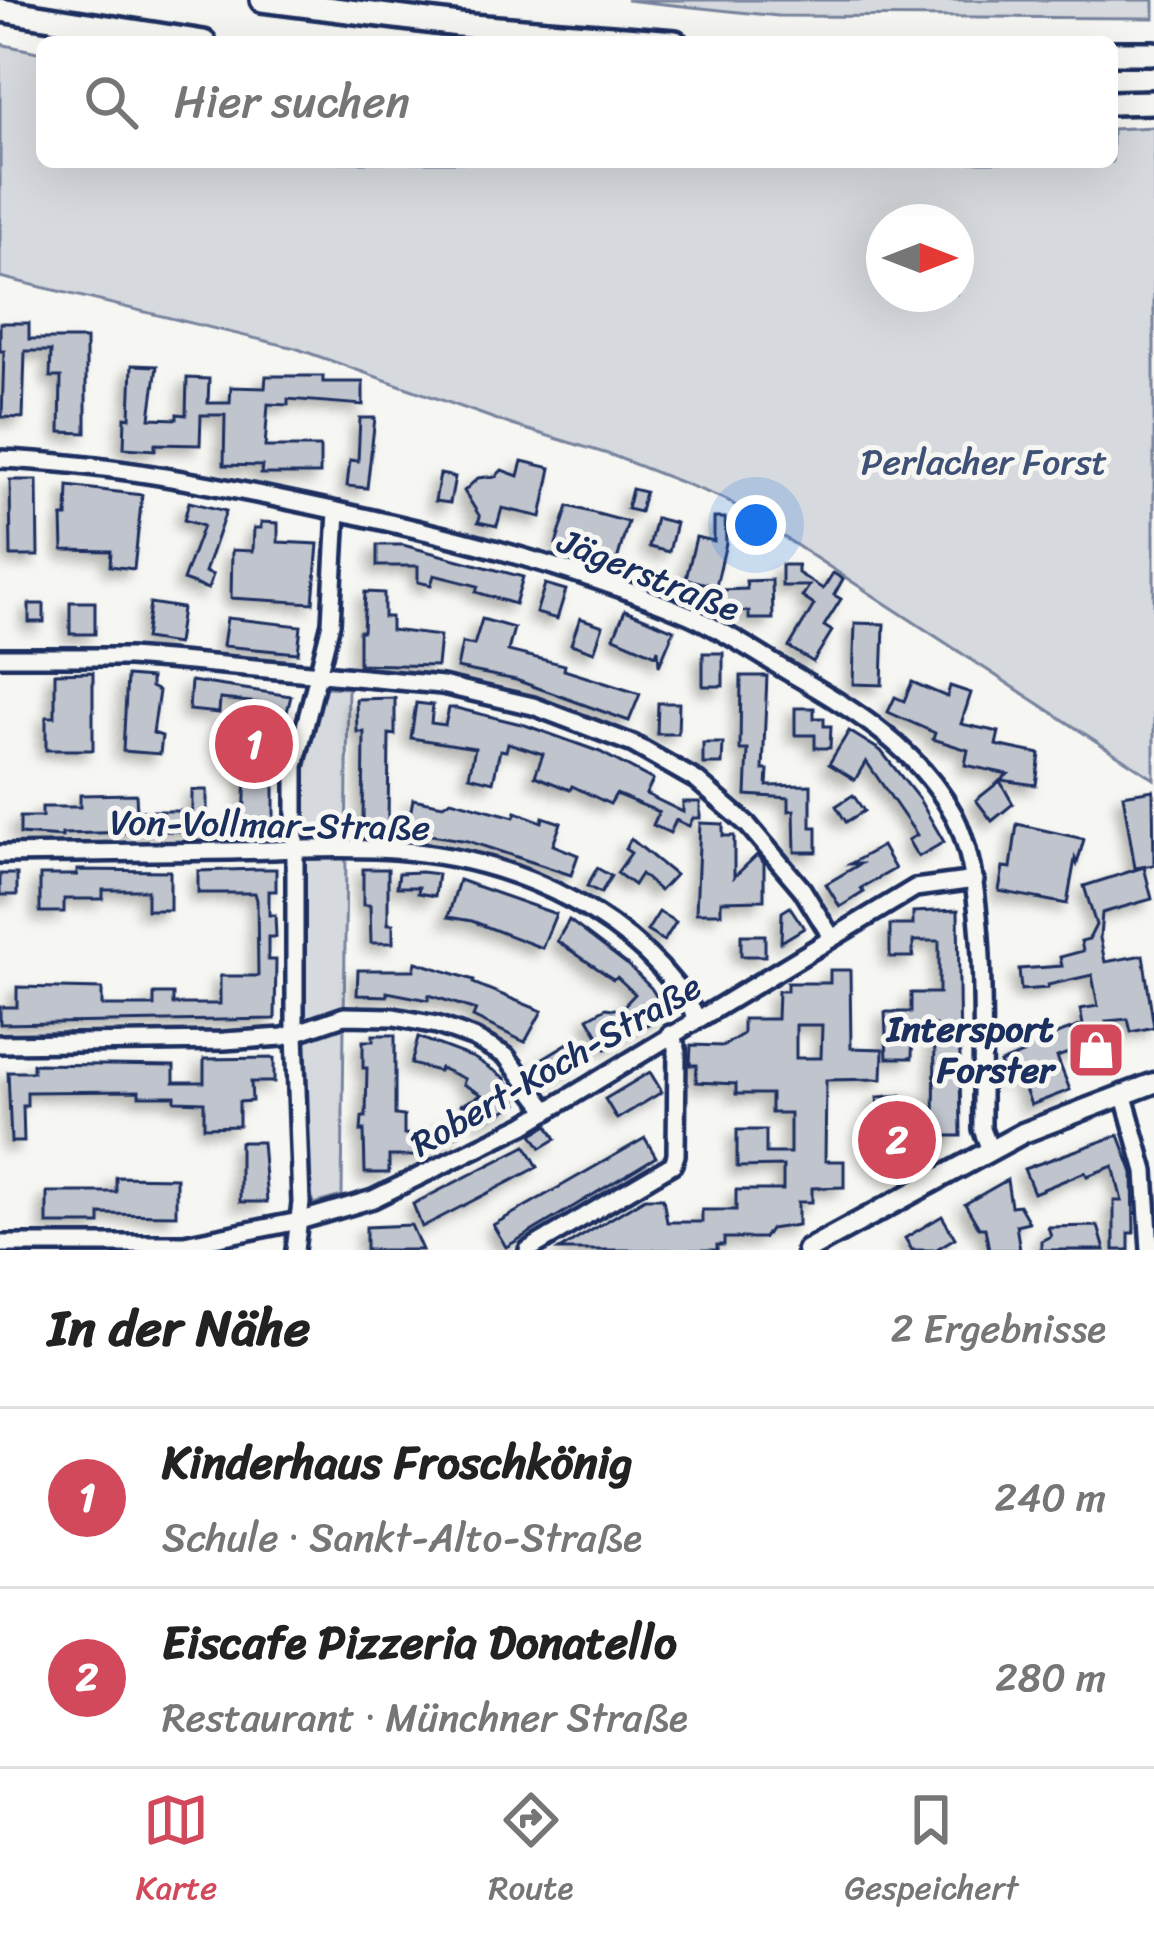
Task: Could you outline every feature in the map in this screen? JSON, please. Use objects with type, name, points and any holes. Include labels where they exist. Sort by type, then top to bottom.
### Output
[{"type":"highway","points":[[262,0],[459,25],[599,36]]},
{"type":"highway","points":[[0,10],[166,36]]},
{"type":"highway","points":[[1118,53],[1154,53]]},
{"type":"highway","points":[[1118,103],[1154,102]]},
{"type":"main road","points":[[808,1250],[990,1150],[1154,1083]]},
{"type":"street","name":"Jägerstraße","points":[[0,459],[160,476],[489,545],[693,617],[822,691],[890,737],[932,780],[956,818],[975,880],[982,1130],[990,1150]]},
{"type":"street","points":[[295,1250],[299,1221],[296,766],[334,602],[337,511]]},
{"type":"street","points":[[0,657],[129,657],[459,689],[533,706],[633,744],[696,780],[747,824],[802,889],[832,938]]},
{"type":"street","name":"Von-Vollmar-Straße","points":[[0,854],[296,850],[410,852],[455,859],[551,889],[638,945],[671,979],[698,1018]]},
{"type":"street","name":"Robert-Koch-Straße","points":[[0,1244],[184,1244],[299,1221],[400,1188],[548,1111],[915,888],[975,880]]},
{"type":"street","points":[[0,1044],[224,1041],[295,1034],[344,1016],[367,1014],[437,1024],[475,1038],[506,1057],[548,1111]]},
{"type":"street","points":[[528,1250],[673,1164],[676,1048],[670,1034]]},
{"type":"street","points":[[1123,1093],[1145,1171],[1150,1250]]},
{"type":"green space","points":[[626,0],[1154,0],[1154,18],[778,16]]},
{"type":"green space","name":"Perlacher Forst","points":[[0,44],[36,52],[36,168],[1118,168],[1118,129],[1154,127],[1154,779],[727,500],[611,455],[295,348],[0,277]]},
{"type":"green space","points":[[324,687],[348,688],[342,1196],[313,1204],[305,1154],[303,767]]},
{"type":"building","points":[[0,323],[29,323],[29,339],[86,339],[86,433],[60,432],[61,377],[50,377],[51,351],[25,351],[23,418],[2,417]]},
{"type":"building","points":[[132,365],[157,366],[150,418],[186,415],[187,378],[209,379],[208,403],[230,403],[231,387],[265,388],[266,376],[363,382],[363,405],[288,399],[288,405],[268,404],[265,447],[320,447],[320,474],[261,474],[262,466],[224,465],[225,415],[201,415],[200,445],[124,448]]},
{"type":"building","points":[[360,418],[375,418],[367,488],[347,486],[350,460],[358,461]]},
{"type":"building","points":[[522,461],[551,468],[541,517],[502,508],[497,526],[478,522],[480,517],[464,491],[478,478],[496,476],[502,470],[518,476]]},
{"type":"building","points":[[440,474],[455,477],[450,503],[435,501]]},
{"type":"building","points":[[10,480],[37,480],[38,556],[11,556]]},
{"type":"building","points":[[68,486],[142,495],[134,569],[110,566],[111,551],[63,550]]},
{"type":"building","points":[[632,489],[645,492],[640,512],[627,509]]},
{"type":"building","points":[[189,502],[226,511],[205,572],[213,575],[208,589],[183,580],[203,526],[184,520]]},
{"type":"building","points":[[568,506],[628,522],[616,564],[556,544]]},
{"type":"building","points":[[656,518],[676,523],[669,552],[649,547]]},
{"type":"building","points":[[714,518],[725,518],[726,543],[716,586],[686,579],[696,537],[714,541]]},
{"type":"building","points":[[261,522],[278,523],[278,542],[318,544],[313,603],[231,598],[232,550],[253,551],[254,528],[261,528]]},
{"type":"building","points":[[377,545],[403,545],[523,577],[515,604],[476,592],[478,586],[434,575],[431,585],[418,582],[418,566],[377,566]]},
{"type":"building","points":[[782,565],[798,565],[798,573],[823,589],[833,573],[843,579],[834,595],[841,599],[824,626],[832,631],[813,662],[789,647],[814,605],[802,597],[809,586],[782,586]]},
{"type":"building","points":[[772,580],[773,619],[749,619],[749,612],[720,609],[719,590],[747,589],[746,581]]},
{"type":"building","points":[[545,584],[566,590],[557,619],[536,613]]},
{"type":"building","points":[[365,592],[384,593],[384,617],[391,617],[391,630],[440,636],[437,666],[359,664]]},
{"type":"building","points":[[70,602],[95,602],[95,634],[70,634]]},
{"type":"building","points":[[150,603],[182,608],[177,644],[145,639]]},
{"type":"building","points":[[29,604],[44,604],[44,622],[29,622]]},
{"type":"building","points":[[625,610],[674,630],[659,666],[658,649],[656,655],[614,637]]},
{"type":"building","points":[[227,618],[301,626],[298,653],[223,646]]},
{"type":"building","points":[[580,618],[603,626],[594,652],[571,644]]},
{"type":"building","points":[[482,619],[514,628],[508,651],[565,665],[564,670],[640,694],[629,721],[516,680],[457,668],[462,643],[474,645]]},
{"type":"building","points":[[855,623],[884,624],[882,685],[853,684]]},
{"type":"building","points":[[703,653],[723,653],[723,686],[703,686]]},
{"type":"building","points":[[93,672],[93,750],[46,750],[46,717],[55,717],[55,673]]},
{"type":"building","points":[[127,676],[151,678],[151,687],[159,691],[153,733],[162,736],[160,754],[123,751]]},
{"type":"building","points":[[741,676],[767,676],[763,770],[768,770],[767,786],[811,785],[811,827],[817,827],[817,852],[795,852],[794,810],[789,811],[789,798],[746,795],[748,750],[740,750]]},
{"type":"building","points":[[191,681],[291,696],[271,775],[274,831],[225,831],[224,819],[244,818],[247,753],[260,703],[220,699],[219,713],[189,710]]},
{"type":"building","points":[[912,682],[947,697],[950,686],[971,693],[961,724],[999,732],[996,745],[1040,754],[1036,785],[1001,780],[1008,774],[965,765],[968,750],[933,739],[935,733],[888,712],[895,697],[904,701]]},
{"type":"building","points":[[395,698],[395,735],[389,734],[388,826],[363,826],[364,732],[357,732],[356,699]]},
{"type":"building","points":[[416,703],[433,705],[431,723],[445,725],[449,708],[456,708],[525,725],[600,752],[653,780],[646,794],[683,812],[683,802],[700,802],[700,818],[693,818],[689,826],[676,820],[670,833],[653,825],[659,812],[616,794],[610,804],[535,776],[543,754],[508,743],[506,751],[500,750],[493,782],[469,776],[475,748],[411,738]]},
{"type":"building","points":[[658,703],[679,703],[678,734],[657,734]]},
{"type":"building","points":[[795,708],[814,708],[814,718],[824,718],[824,726],[831,726],[830,748],[815,748],[815,735],[795,735]]},
{"type":"building","points":[[849,731],[881,751],[919,799],[944,842],[918,857],[908,840],[917,835],[866,761],[855,780],[829,764]]},
{"type":"building","points":[[703,743],[723,743],[722,764],[703,764]]},
{"type":"building","points":[[1000,781],[1013,804],[992,821],[976,800]]},
{"type":"building","points":[[192,790],[207,790],[207,830],[62,837],[20,834],[20,817],[42,817],[42,807],[80,807],[80,795],[136,794],[137,811],[192,811]]},
{"type":"building","points":[[1153,790],[1154,865],[1135,868],[1123,795]]},
{"type":"building","points":[[853,795],[864,811],[846,822],[836,806]]},
{"type":"building","points":[[413,799],[443,805],[451,800],[514,817],[516,812],[561,823],[553,845],[578,855],[571,875],[468,841],[407,831]]},
{"type":"building","points":[[700,823],[723,824],[723,836],[734,836],[734,877],[757,855],[764,863],[764,900],[721,901],[721,913],[696,913]]},
{"type":"building","points":[[1017,824],[1084,839],[1077,864],[1075,859],[1067,904],[999,891],[1003,867],[1011,868]]},
{"type":"building","points":[[631,839],[675,875],[660,891],[641,874],[634,885],[617,873],[631,853],[625,849]]},
{"type":"building","points":[[882,846],[895,869],[861,888],[864,892],[840,907],[826,884]]},
{"type":"building","points":[[1144,867],[1152,899],[1102,913],[1100,938],[1105,962],[1143,955],[1154,1027],[1131,1032],[1128,1019],[1106,1021],[1110,1051],[1085,1056],[1084,1047],[1057,1057],[1070,1090],[1031,1105],[1019,1074],[1006,1079],[1000,1063],[1025,1053],[1022,1046],[1083,1025],[1080,1009],[1098,1006],[1092,975],[1048,988],[1021,990],[1019,969],[1062,966],[1060,957],[1083,951],[1081,941],[1089,939],[1096,925],[1084,886]]},
{"type":"building","points":[[597,868],[611,876],[601,893],[587,886]]},
{"type":"building","points":[[276,869],[276,891],[269,891],[269,915],[275,915],[276,937],[268,937],[268,960],[276,960],[275,1019],[0,1024],[0,1007],[17,1007],[17,987],[102,989],[102,1006],[154,1006],[154,994],[173,994],[173,1004],[220,1004],[220,976],[258,976],[257,900],[255,893],[198,893],[198,871]]},
{"type":"building","points":[[363,869],[388,869],[388,924],[393,924],[393,943],[371,943],[370,905],[363,905]]},
{"type":"building","points":[[77,870],[170,871],[170,910],[147,910],[147,890],[103,890],[103,899],[64,899],[64,912],[40,912],[40,875],[77,875]]},
{"type":"building","points":[[399,873],[438,874],[435,896],[418,893],[419,887],[397,887]]},
{"type":"building","points":[[0,874],[17,874],[17,895],[0,895]]},
{"type":"building","points":[[459,880],[556,914],[542,948],[472,921],[448,917]]},
{"type":"building","points":[[790,907],[804,928],[781,942],[782,912]]},
{"type":"building","points":[[958,910],[961,1136],[934,1136],[935,1025],[913,1025],[912,1058],[887,1058],[885,1012],[911,1012],[911,993],[939,993],[939,941],[913,941],[913,957],[890,957],[890,925],[913,925],[913,912]]},
{"type":"building","points":[[659,912],[676,922],[664,941],[647,931]]},
{"type":"building","points":[[569,920],[628,965],[667,1013],[606,1049],[588,1018],[606,1008],[620,1010],[635,994],[617,977],[613,979],[557,941]]},
{"type":"building","points":[[741,935],[765,935],[765,956],[741,956]]},
{"type":"building","points":[[416,962],[474,980],[542,1011],[525,1042],[473,1017],[476,1010],[429,995],[428,1000],[387,992],[387,996],[357,995],[358,970],[414,970]]},
{"type":"building","points":[[830,970],[850,970],[851,1048],[883,1049],[882,1079],[826,1080],[825,1161],[844,1161],[844,1187],[812,1188],[812,1202],[798,1202],[798,1225],[770,1229],[764,1238],[724,1238],[717,1250],[559,1250],[645,1198],[663,1198],[667,1222],[702,1222],[702,1210],[736,1210],[736,1190],[783,1190],[783,1166],[737,1167],[737,1130],[766,1130],[766,1153],[790,1153],[790,1113],[771,1113],[771,1094],[736,1094],[736,1084],[696,1082],[697,1065],[690,1065],[691,1045],[723,1046],[743,1034],[743,1019],[777,1019],[778,991],[787,991],[787,983],[830,983]],"holes":[[[796,1025],[822,1025],[821,1058],[796,1058]]]},
{"type":"building","points":[[373,1035],[395,1035],[395,1115],[404,1116],[404,1134],[420,1135],[452,1118],[460,1134],[416,1156],[389,1156],[389,1173],[365,1173],[363,1041],[373,1041]]},
{"type":"building","points":[[418,1037],[474,1058],[505,1078],[502,1083],[506,1081],[518,1104],[483,1121],[475,1107],[479,1105],[460,1105],[482,1095],[463,1084],[465,1079],[440,1068],[411,1064]]},
{"type":"building","points":[[568,1043],[581,1063],[552,1080],[540,1060]]},
{"type":"building","points":[[274,1058],[274,1082],[251,1082],[252,1101],[239,1102],[239,1126],[204,1127],[204,1102],[175,1101],[175,1096],[139,1096],[139,1091],[27,1092],[24,1142],[11,1142],[8,1072],[33,1072],[33,1064],[174,1066],[174,1082],[204,1082],[204,1059]]},
{"type":"building","points":[[650,1072],[662,1092],[617,1119],[605,1099]]},
{"type":"building","points":[[901,1095],[905,1143],[881,1145],[877,1097]]},
{"type":"building","points":[[548,1125],[556,1139],[541,1148],[532,1134]]},
{"type":"building","points":[[1119,1135],[1133,1173],[1134,1233],[1129,1233],[1129,1250],[1114,1250],[1114,1201],[1122,1201],[1113,1166],[1034,1193],[1024,1169]]},
{"type":"building","points":[[645,1138],[656,1157],[506,1247],[493,1225]]},
{"type":"building","points":[[240,1142],[262,1142],[267,1202],[240,1202]]},
{"type":"building","points":[[526,1146],[538,1167],[422,1227],[413,1204]]},
{"type":"building","points":[[116,1177],[176,1178],[176,1215],[100,1214],[100,1224],[47,1224],[47,1192],[116,1192]]},
{"type":"building","points":[[1007,1180],[1011,1206],[1019,1205],[1029,1222],[1016,1225],[1020,1250],[989,1250],[985,1228],[979,1228],[965,1204]]},
{"type":"building","points":[[942,1216],[955,1238],[935,1250],[912,1250],[905,1238]]},
{"type":"building","points":[[411,1225],[422,1250],[366,1250],[366,1227]]},
{"type":"building","points":[[1098,1226],[1105,1250],[1041,1250],[1041,1241],[1051,1236],[1048,1227]]},
{"type":"place","name":"Kinderhaus Froschkönig","points":[[254,744]]},
{"type":"place","name":"Intersport Forster","points":[[1096,1050]]},
{"type":"place","name":"Eiscafe Pizzeria Donatello","points":[[897,1140]]}]
